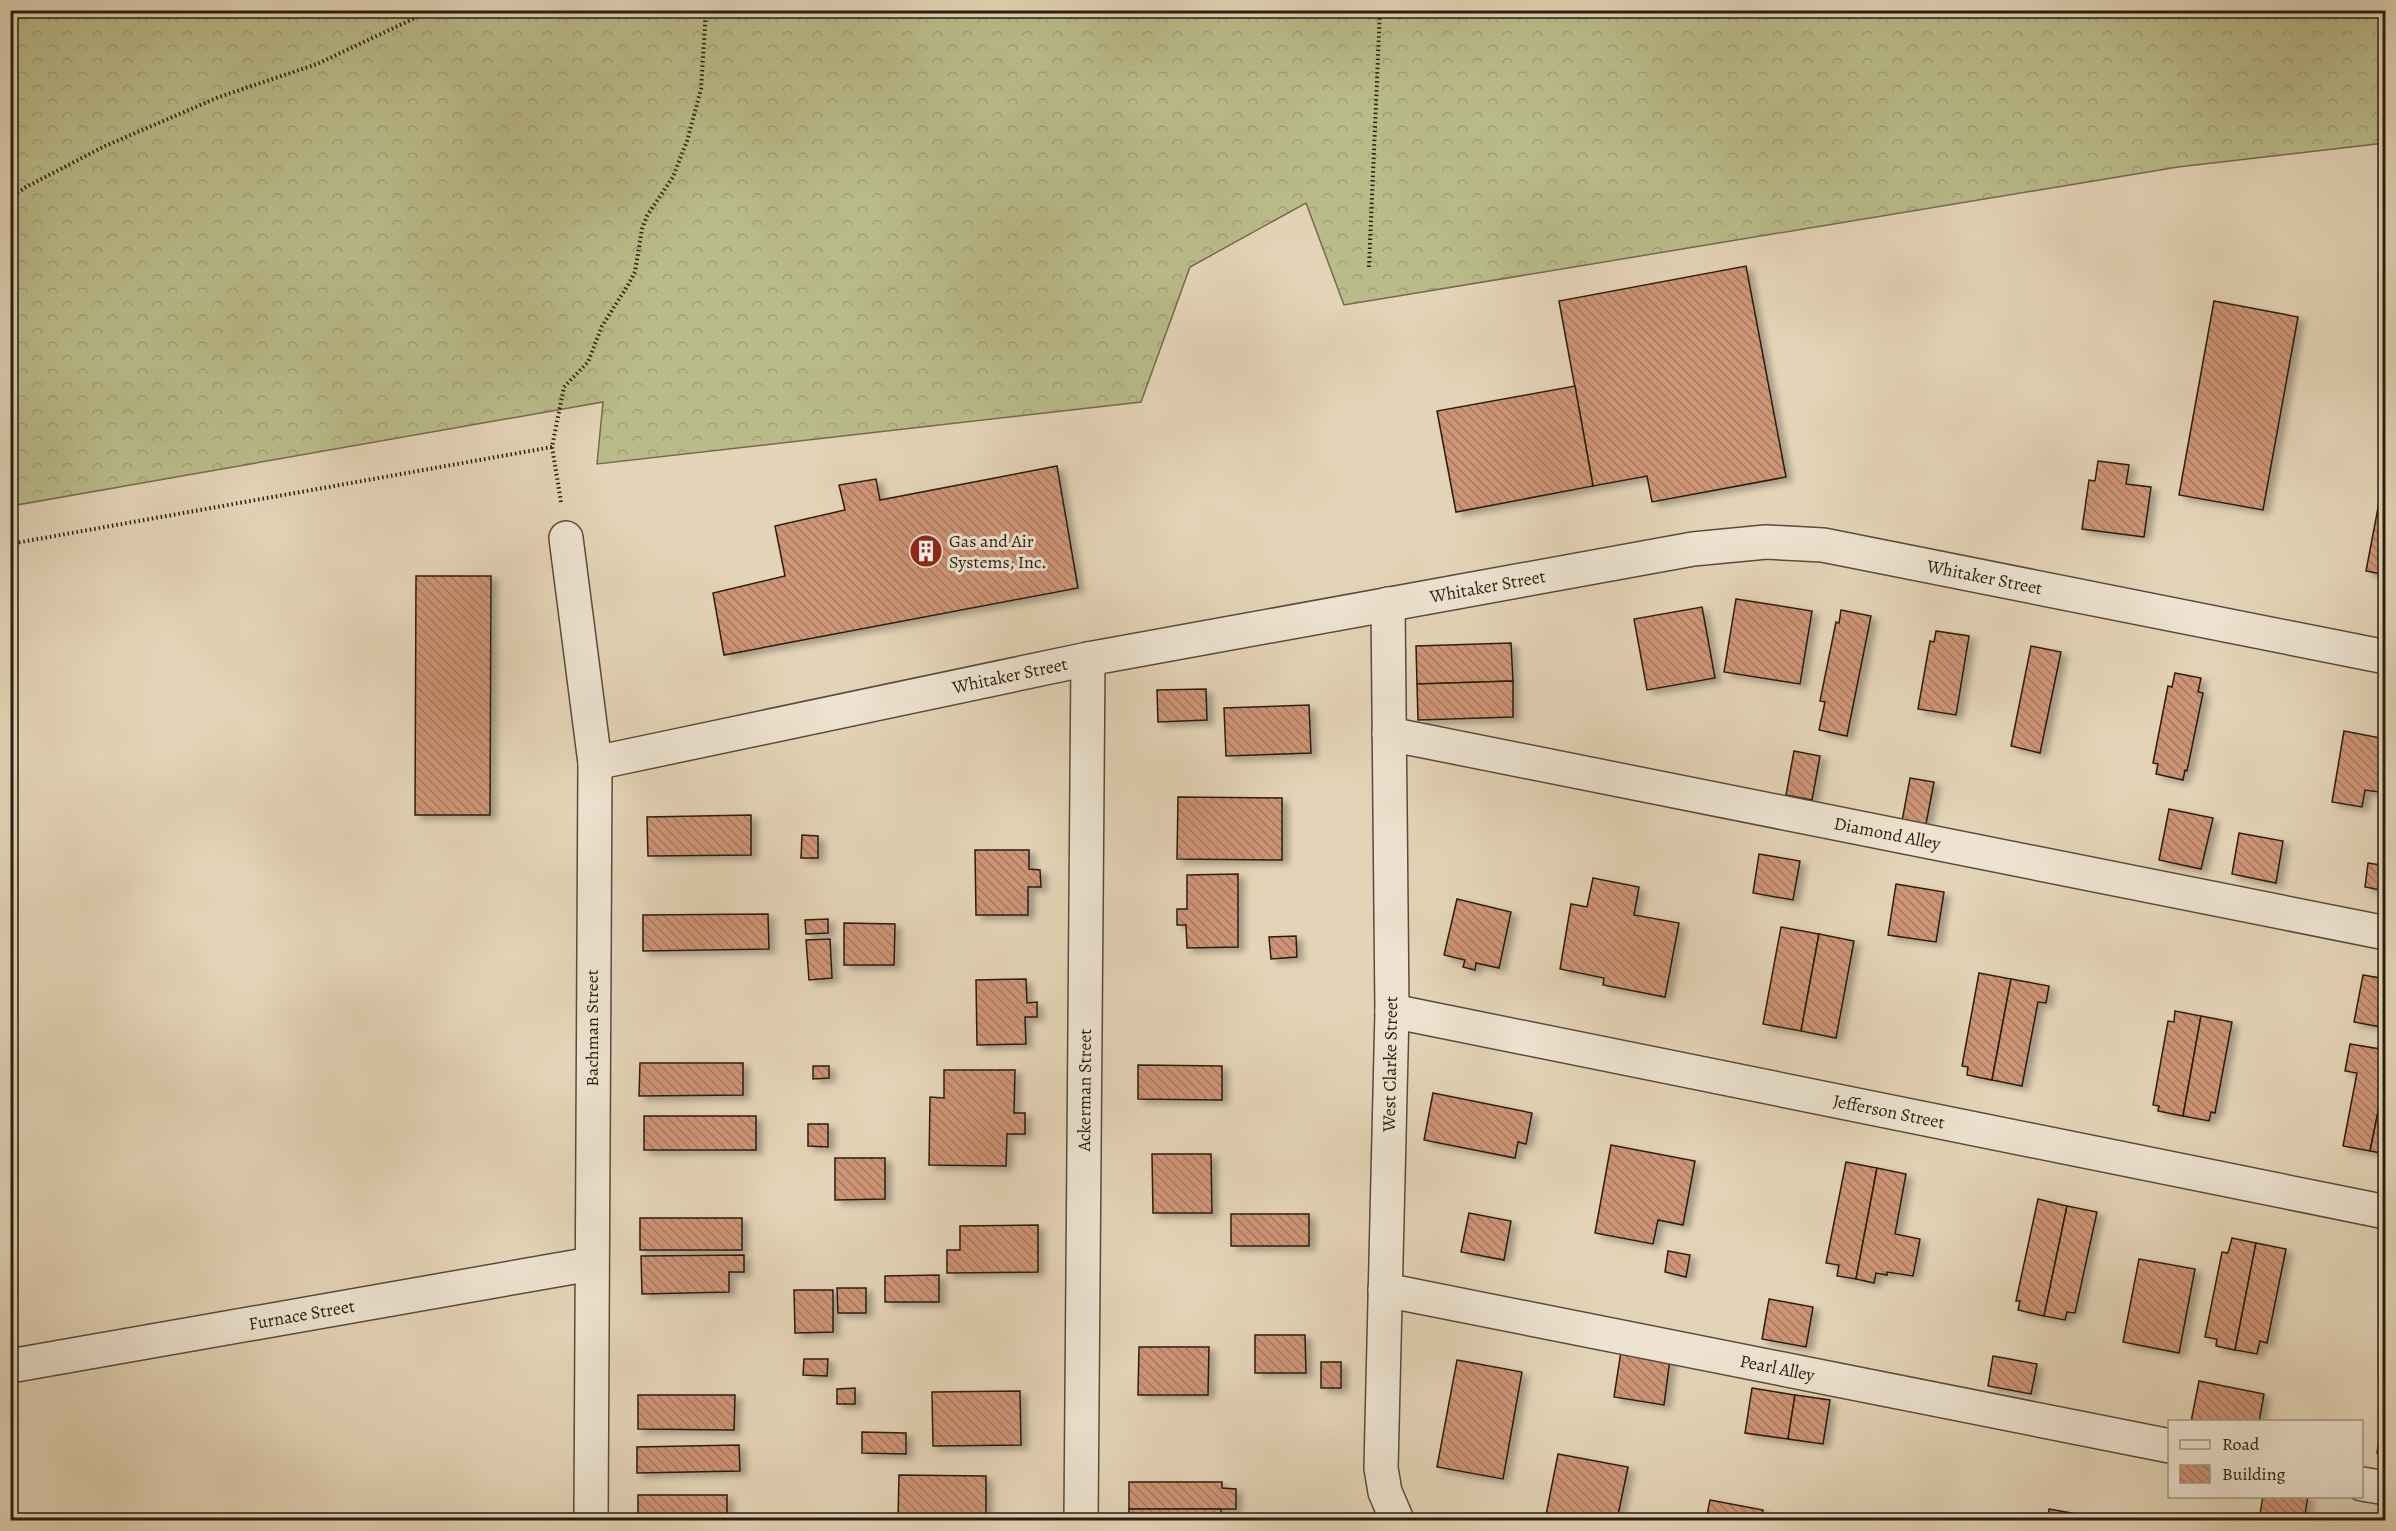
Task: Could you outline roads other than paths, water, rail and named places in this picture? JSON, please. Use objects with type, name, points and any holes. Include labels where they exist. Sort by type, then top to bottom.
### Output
[{"type":"street","name":"Bachman Street","points":[[566,538],[595,763],[591,1521]]},
{"type":"street","name":"Whitaker Street","points":[[595,763],[1088,659],[1693,549],[1766,542],[1823,545],[2385,657]]},
{"type":"street","name":"West Clarke Street","points":[[1388,604],[1392,1011],[1382,1480],[1389,1505],[1397,1521]]},
{"type":"street","name":"Ackerman Street","points":[[1081,1521],[1088,659]]},
{"type":"street","name":"Diamond Alley","points":[[1389,734],[2385,933]]},
{"type":"street","name":"Jefferson Street","points":[[1392,1011],[2385,1212]]},
{"type":"street","name":"Furnace Street","points":[[10,1366],[591,1264]]},
{"type":"street","name":"Pearl Alley","points":[[1385,1290],[2168,1446]]},
{"type":"street","points":[[2363,1484],[2385,1488]]},
{"type":"place","name":"Gas and Air Systems, Inc.","points":[[926,551]]}]
